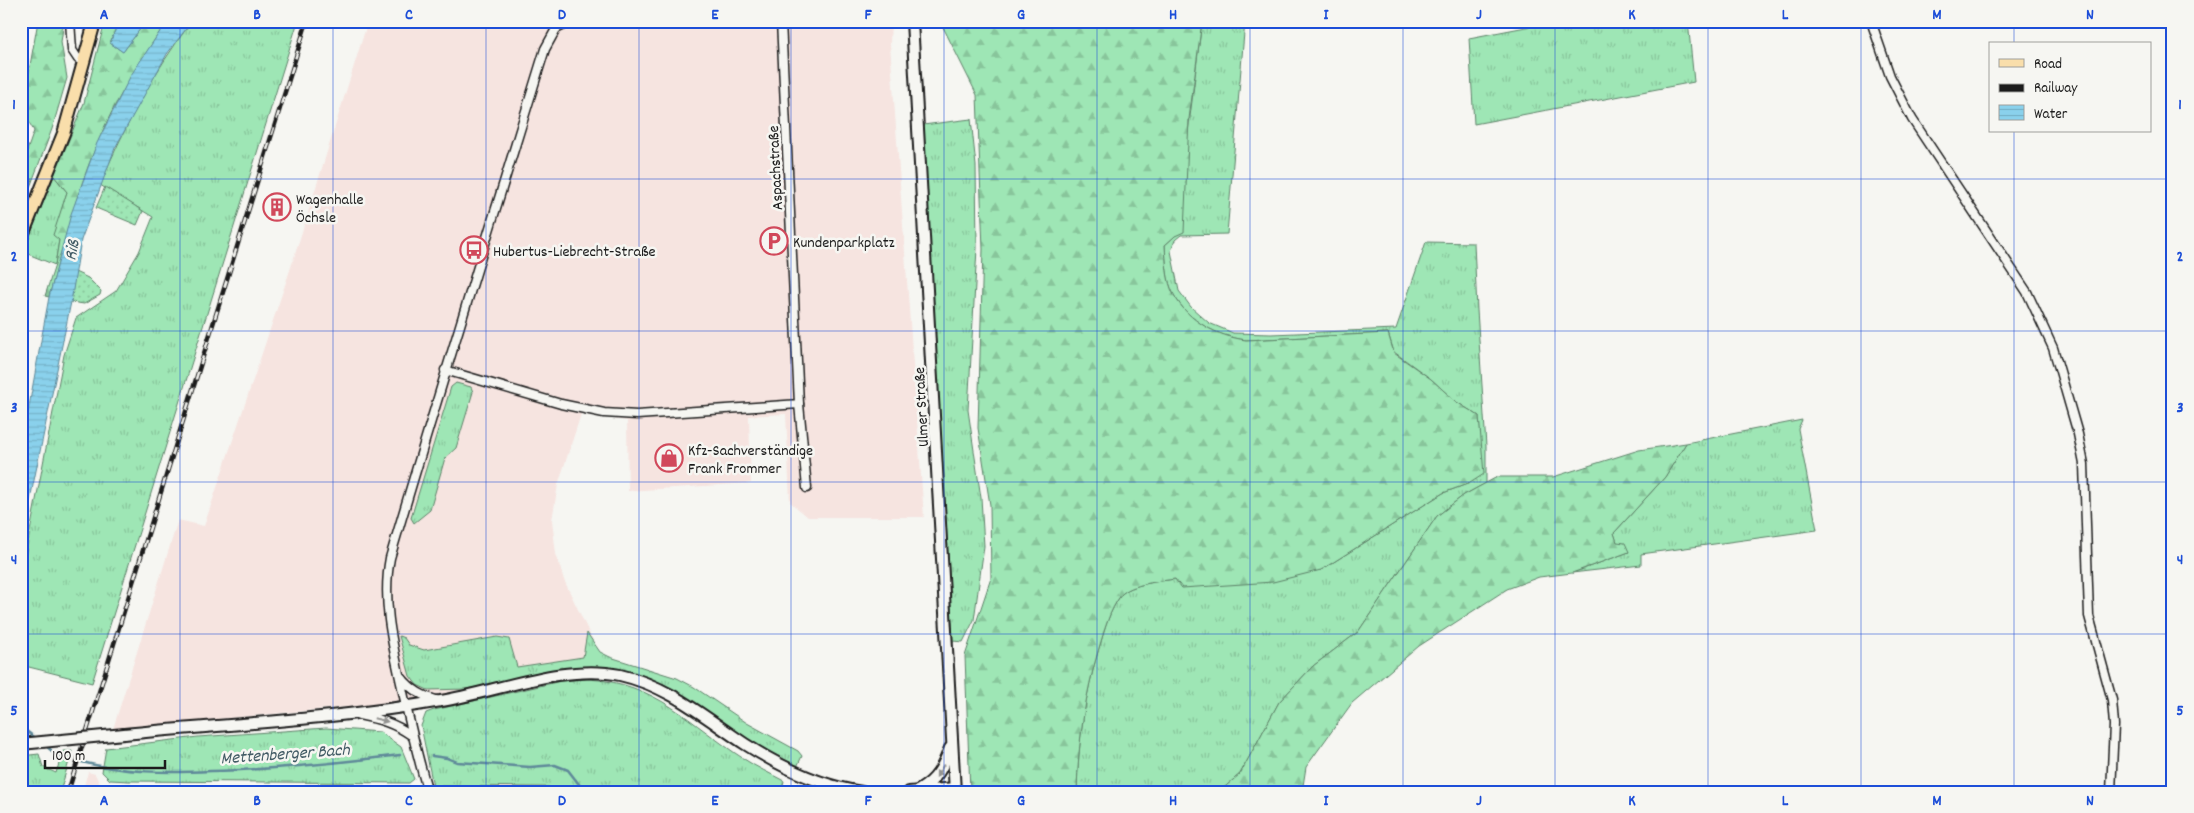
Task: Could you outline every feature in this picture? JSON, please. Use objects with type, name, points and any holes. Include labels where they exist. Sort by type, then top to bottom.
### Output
[{"type":"main road","points":[[21,239],[64,132],[95,21]]},
{"type":"main road","name":"Ulmer Straße","points":[[912,21],[945,575],[955,790]]},
{"type":"main road","points":[[21,744],[406,706],[441,701],[566,674],[619,675],[656,686],[675,696],[776,763],[830,786],[862,792]]},
{"type":"main road","points":[[914,791],[932,783],[942,770],[952,745]]},
{"type":"main road","points":[[914,791],[955,790]]},
{"type":"street","points":[[70,21],[72,50],[78,59],[84,60]]},
{"type":"street","points":[[428,792],[412,735],[390,628],[386,577],[445,370],[479,266],[545,49],[556,30],[572,21]]},
{"type":"street","points":[[646,21],[724,21]]},
{"type":"street","name":"Aspachstraße","points":[[781,21],[799,404],[807,488]]},
{"type":"street","points":[[1871,21],[1890,76],[1912,119],[2026,292],[2053,348],[2078,434],[2084,464],[2089,616],[2112,700],[2114,725],[2111,792]]},
{"type":"street","points":[[445,370],[561,404],[604,414],[637,415],[799,404]]},
{"type":"street","points":[[399,674],[408,686],[422,695],[441,701]]},
{"type":"street","points":[[347,712],[384,720],[398,725],[412,735]]},
{"type":"shaded area","points":[[368,21],[891,21],[890,44],[924,517],[808,517],[790,502],[786,414],[749,416],[751,483],[628,491],[627,421],[581,414],[558,485],[552,520],[556,554],[564,580],[604,664],[544,671],[469,690],[401,702],[113,729],[178,520],[204,526],[291,267]]},
{"type":"shaded area","points":[[88,772],[95,774],[101,786],[381,792],[82,792]]},
{"type":"shaded area","points":[[433,786],[550,787],[551,792],[435,792]]},
{"type":"green space","points":[[38,21],[64,21],[61,42],[67,78],[52,129],[21,211],[21,168],[34,131],[22,110]]},
{"type":"green space","points":[[105,21],[119,21],[110,43],[123,52],[146,21],[167,21],[120,96],[97,144],[76,201],[49,297],[45,296],[55,265],[59,240],[53,235],[67,192],[54,176],[84,103]]},
{"type":"green space","points":[[192,21],[298,21],[92,683],[21,665],[21,578],[64,355],[76,318],[116,291],[139,252],[153,217],[100,185],[119,142],[141,100],[165,60]]},
{"type":"green space","points":[[940,21],[1202,21],[1189,119],[1184,232],[1175,236],[1165,245],[1169,284],[1180,305],[1196,320],[1214,331],[1246,340],[1388,333],[1394,353],[1431,379],[1455,401],[1479,416],[1484,474],[1470,483],[1443,493],[1321,570],[1273,582],[1182,588],[1175,579],[1155,582],[1125,591],[1113,607],[1108,620],[1090,683],[1081,737],[1077,792],[970,792],[965,656],[991,578],[990,505],[978,428],[983,249],[977,95]]},
{"type":"green space","points":[[1202,21],[1245,21],[1227,234],[1181,235],[1175,240],[1171,251],[1179,291],[1191,307],[1209,323],[1233,333],[1271,334],[1396,329],[1426,242],[1474,243],[1486,446],[1486,483],[1464,495],[1437,516],[1358,632],[1313,666],[1279,702],[1240,774],[1219,792],[1077,792],[1081,737],[1090,683],[1108,620],[1113,607],[1125,591],[1146,584],[1175,579],[1182,587],[1321,570],[1443,493],[1470,483],[1479,416],[1455,401],[1431,379],[1394,352],[1388,333],[1246,340],[1225,335],[1205,326],[1180,305],[1174,295],[1168,277],[1165,245],[1175,236]]},
{"type":"green space","points":[[1557,21],[1688,21],[1694,82],[1474,124],[1469,38]]},
{"type":"green space","points":[[971,119],[976,166],[977,248],[968,410],[981,498],[984,546],[974,620],[963,642],[953,641],[923,125]]},
{"type":"green space","points":[[54,176],[67,192],[54,235],[59,240],[55,265],[23,252]]},
{"type":"green space","points":[[105,187],[143,211],[137,225],[96,208]]},
{"type":"green space","points":[[75,272],[88,278],[101,291],[100,295],[84,304],[71,302]]},
{"type":"green space","points":[[456,383],[471,387],[473,392],[456,448],[445,458],[430,510],[414,523],[411,518],[451,387]]},
{"type":"green space","points":[[1802,420],[1798,429],[1817,530],[1641,554],[1641,565],[1572,573],[1629,552],[1617,543],[1614,533],[1665,477],[1686,443]]},
{"type":"green space","points":[[1686,443],[1665,477],[1614,533],[1617,542],[1625,543],[1629,552],[1572,573],[1539,577],[1507,589],[1419,646],[1352,703],[1306,767],[1302,792],[1219,792],[1240,774],[1279,702],[1313,666],[1358,632],[1437,516],[1464,495],[1497,477],[1553,477],[1639,450]]},
{"type":"green space","points":[[587,633],[600,652],[610,657],[677,678],[694,687],[747,723],[798,751],[802,756],[796,769],[776,760],[681,695],[644,677],[557,672],[466,689],[428,690],[417,685],[410,676],[399,636],[404,638],[409,645],[424,650],[497,637],[509,639],[517,667],[583,657]]},
{"type":"green space","points":[[587,679],[611,682],[653,696],[689,719],[744,759],[784,781],[781,792],[551,792],[549,787],[433,786],[421,726],[426,713],[561,681]]},
{"type":"green space","points":[[326,728],[380,732],[401,747],[414,779],[409,783],[129,781],[110,780],[102,772],[106,748],[198,737]]},
{"type":"green space","points":[[63,751],[72,751],[60,792],[21,792],[21,756],[39,754],[43,767],[56,773]]},
{"type":"water","points":[[119,21],[146,21],[123,52],[110,43]]},
{"type":"water","name":"Riß","points":[[167,21],[192,21],[167,54],[115,148],[81,240],[71,302],[21,543],[21,450],[49,297],[71,214],[97,143],[131,75]]},
{"type":"waterway","name":"Mettenberger Bach","points":[[21,727],[37,739]]},
{"type":"waterway","name":"Mettenberger Bach","points":[[46,746],[58,756],[66,758]]},
{"type":"waterway","name":"Mettenberger Bach","points":[[82,762],[130,770],[195,772],[282,768],[400,755]]},
{"type":"waterway","name":"Mettenberger Bach","points":[[432,756],[447,758],[457,762],[530,767],[555,765],[568,770],[585,792]]},
{"type":"railway","points":[[68,792],[307,21]]},
{"type":"place","name":"Wagenhalle Öchsle","points":[[277,207]]},
{"type":"place","name":"Kundenparkplatz","points":[[774,241]]},
{"type":"place","name":"Hubertus-Liebrecht-Straße","points":[[474,250]]},
{"type":"place","name":"Kfz-Sachverständige Frank Frommer","points":[[669,458]]}]
